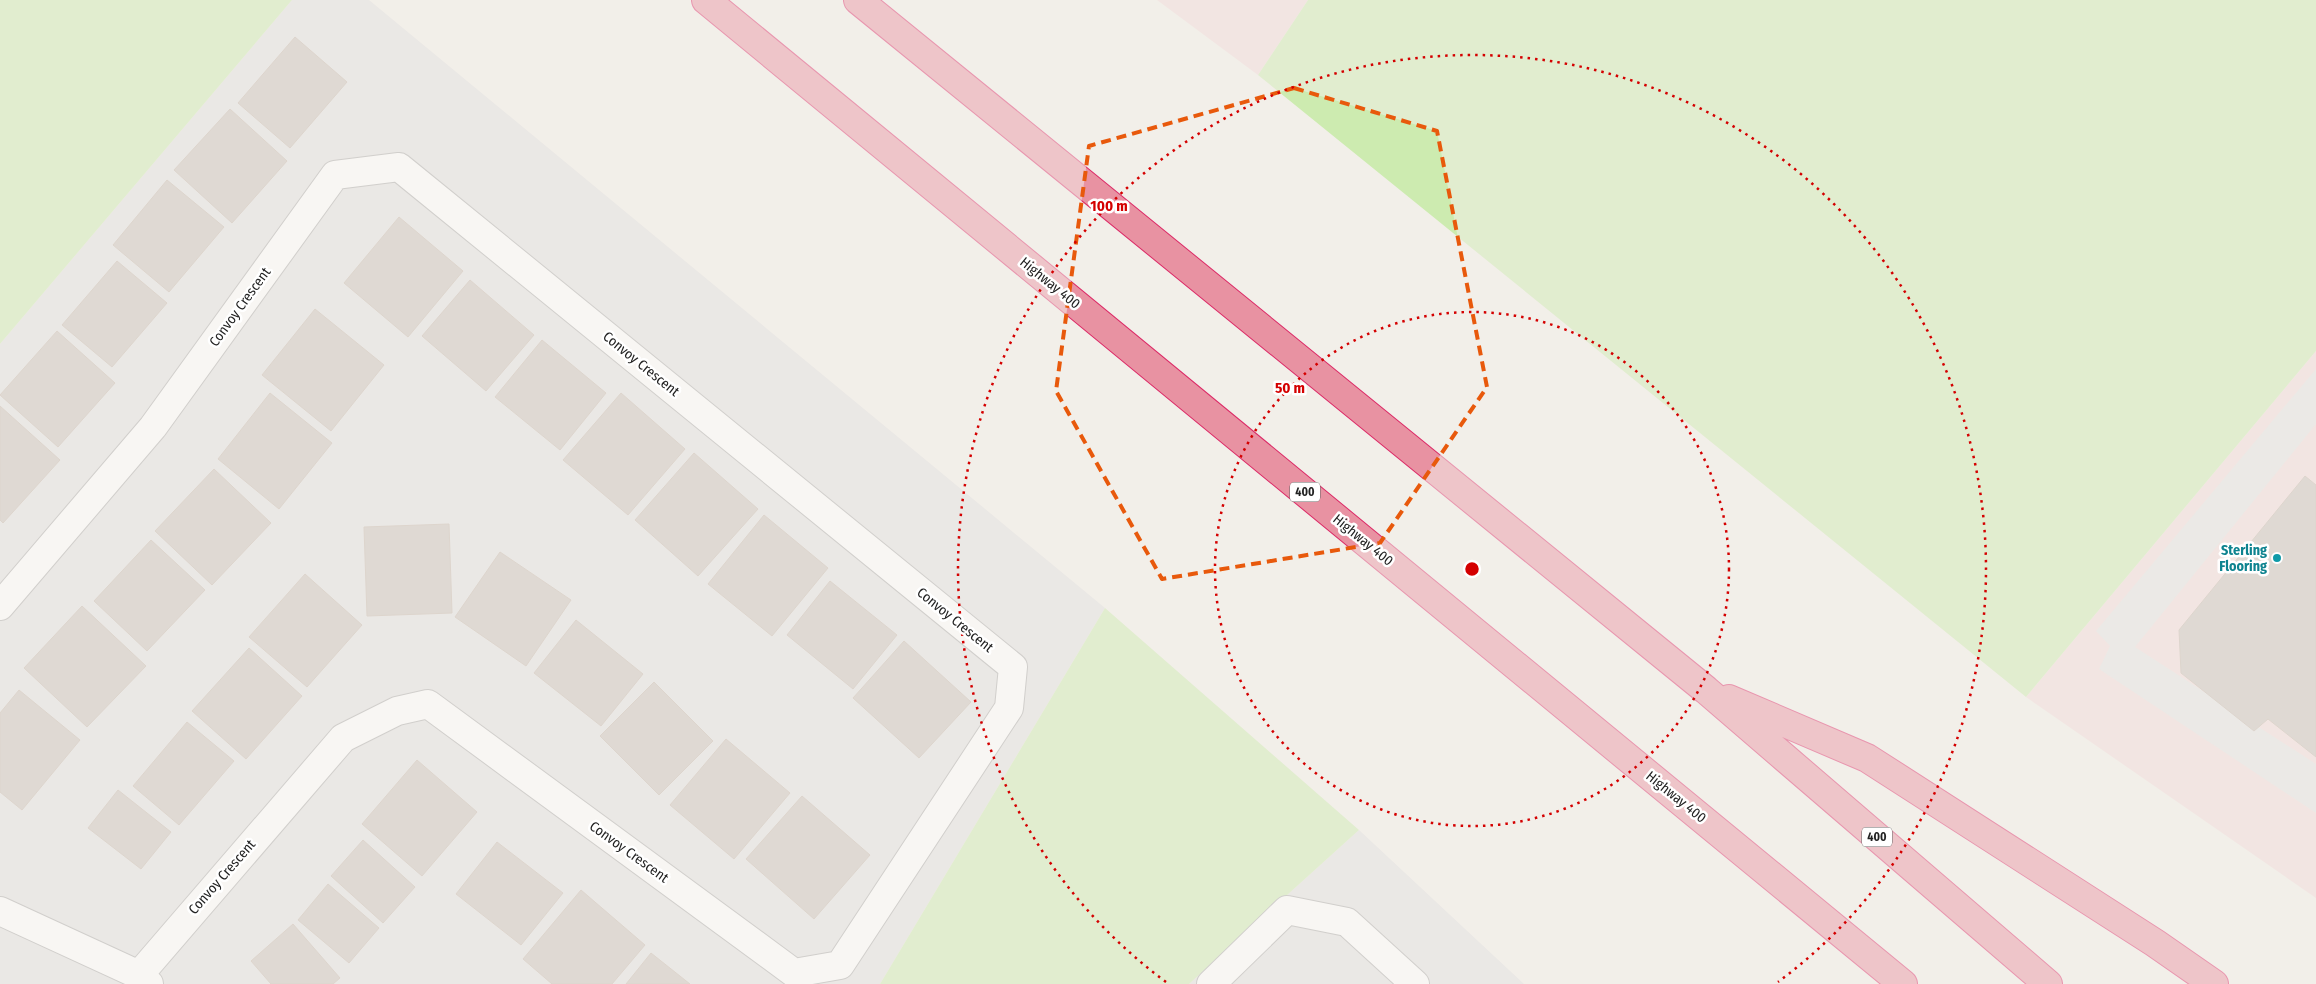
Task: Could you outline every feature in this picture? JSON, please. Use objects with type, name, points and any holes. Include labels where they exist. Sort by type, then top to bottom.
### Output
[{"type":"highway","name":"Highway 400","points":[[706,0],[1903,984]]},
{"type":"highway","name":"400","points":[[858,0],[1706,690],[2048,984]]},
{"type":"highway","points":[[1706,690],[1867,758],[2155,943],[2214,984]]},
{"type":"street","name":"Convoy Crescent","points":[[0,606],[153,427],[335,175],[399,167],[1014,667],[1009,708],[840,965],[794,973],[428,704],[398,711],[343,738],[144,979]]},
{"type":"street","points":[[1211,984],[1287,910],[1347,922],[1415,984]]},
{"type":"street","points":[[0,911],[144,979]]},
{"type":"highlighted area","points":[[1294,88],[1437,131],[1487,387],[1380,543],[1162,579],[1056,391],[1089,146]]},
{"type":"shaded area","points":[[292,0],[369,0],[1105,608],[880,984],[0,984],[0,344]]},
{"type":"shaded area","points":[[1157,0],[1308,0],[1258,75]]},
{"type":"shaded area","points":[[2316,351],[2316,898],[2026,697]]},
{"type":"shaded area","points":[[2316,369],[2316,424],[2135,647],[2316,764],[2316,813],[2099,669],[2110,646],[2096,631]]},
{"type":"shaded area","points":[[1359,830],[1524,984],[1189,984]]},
{"type":"green space","points":[[0,0],[292,0],[0,344]]},
{"type":"green space","points":[[1308,0],[2316,0],[2316,351],[2026,697],[1258,75]]},
{"type":"green space","points":[[1105,608],[1359,830],[1189,984],[880,984]]},
{"type":"building","points":[[295,37],[347,82],[290,148],[238,103]]},
{"type":"building","points":[[230,109],[287,161],[232,223],[174,170]]},
{"type":"building","points":[[167,180],[224,227],[169,292],[113,245]]},
{"type":"building","points":[[399,217],[463,271],[408,337],[344,283]]},
{"type":"building","points":[[117,261],[167,303],[112,367],[62,325]]},
{"type":"building","points":[[470,280],[534,335],[486,391],[422,336]]},
{"type":"building","points":[[315,309],[384,365],[331,431],[262,375]]},
{"type":"building","points":[[57,331],[115,383],[58,447],[0,395]]},
{"type":"building","points":[[542,340],[606,393],[560,450],[495,397]]},
{"type":"building","points":[[270,393],[332,443],[279,509],[218,459]]},
{"type":"building","points":[[621,393],[685,449],[628,515],[563,460]]},
{"type":"building","points":[[0,406],[60,460],[3,523],[0,520]]},
{"type":"building","points":[[694,453],[758,509],[698,576],[635,520]]},
{"type":"building","points":[[214,469],[271,523],[212,585],[155,531]]},
{"type":"building","name":"Sterling Flooring","points":[[2305,476],[2316,485],[2316,757],[2268,719],[2254,731],[2181,673],[2179,630]]},
{"type":"building","points":[[764,515],[828,568],[772,636],[708,584]]},
{"type":"building","points":[[449,524],[452,613],[367,616],[364,527]]},
{"type":"building","points":[[151,540],[205,590],[147,651],[94,601]]},
{"type":"building","points":[[500,552],[571,600],[526,666],[455,617]]},
{"type":"building","points":[[305,574],[362,625],[307,687],[249,637]]},
{"type":"building","points":[[830,581],[897,635],[853,689],[787,635]]},
{"type":"building","points":[[82,606],[146,666],[87,727],[24,668]]},
{"type":"building","points":[[576,620],[643,674],[601,726],[534,673]]},
{"type":"building","points":[[904,641],[971,702],[919,758],[853,698]]},
{"type":"building","points":[[249,648],[302,696],[246,759],[192,711]]},
{"type":"building","points":[[654,682],[713,741],[659,795],[600,736]]},
{"type":"building","points":[[19,690],[80,740],[22,810],[0,792],[0,713]]},
{"type":"building","points":[[187,722],[234,761],[179,825],[133,786]]},
{"type":"building","points":[[726,739],[790,793],[734,859],[670,805]]},
{"type":"building","points":[[417,760],[477,812],[422,876],[362,824]]},
{"type":"building","points":[[118,790],[171,832],[141,869],[88,828]]},
{"type":"building","points":[[802,796],[870,855],[814,919],[746,859]]},
{"type":"building","points":[[363,840],[415,887],[383,923],[331,876]]},
{"type":"building","points":[[497,842],[563,893],[521,945],[456,894]]},
{"type":"building","points":[[328,884],[379,928],[349,963],[298,920]]},
{"type":"building","points":[[581,890],[645,945],[612,984],[552,984],[523,959]]},
{"type":"building","points":[[293,924],[340,978],[333,984],[271,984],[251,961]]},
{"type":"building","points":[[651,953],[690,984],[626,984]]},
{"type":"place","name":"Sterling Flooring","points":[[2277,558]]}]
